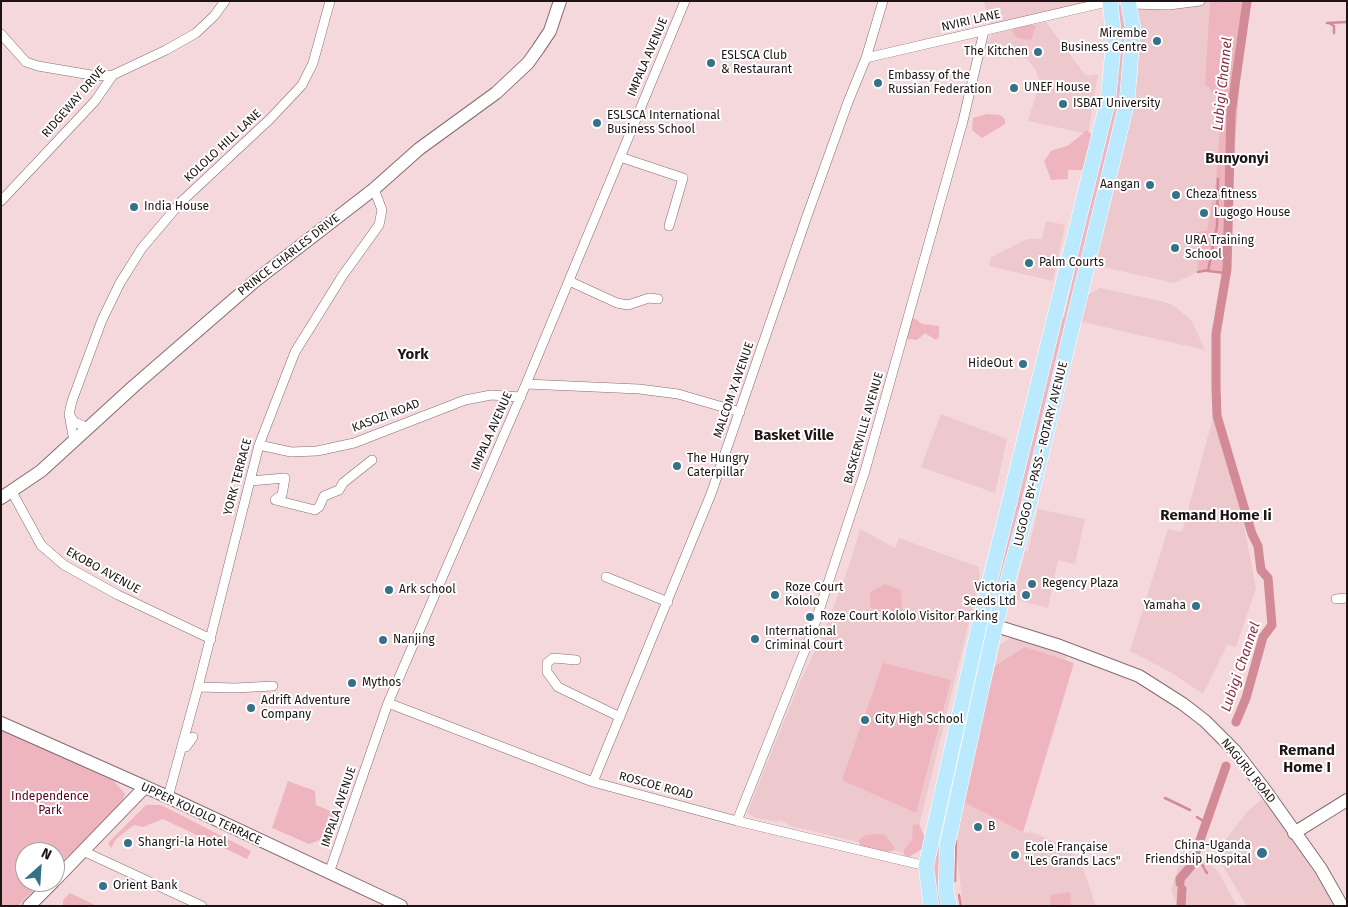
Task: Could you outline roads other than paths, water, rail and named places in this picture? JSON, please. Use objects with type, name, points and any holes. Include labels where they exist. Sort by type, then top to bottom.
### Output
[{"type":"main road","name":"LUGOGO BY-PASS - ROTARY AVENUE","points":[[931,906],[926,866],[980,621],[1108,100],[1114,38],[1110,1]]},
{"type":"main road","name":"LUGOGO BY-PASS - ROTARY AVENUE","points":[[949,906],[946,891],[947,846],[996,626],[1028,508],[1127,102],[1133,28],[1129,3]]},
{"type":"street","name":"RIDGEWAY DRIVE","points":[[1,201],[95,100],[113,75],[196,34],[214,16],[225,1]]},
{"type":"street","name":"KOLOLO HILL LANE","points":[[69,414],[102,320],[142,248],[181,202],[283,107],[302,85],[313,63],[330,1]]},
{"type":"street","name":"PRINCE CHARLES DRIVE","points":[[7,495],[41,471],[256,280],[374,189],[419,149],[496,94],[520,72],[550,31],[560,1]]},
{"type":"street","name":"IMPALA AVENUE","points":[[329,873],[388,703],[521,397],[685,1]]},
{"type":"street","name":"MALCOM X AVENUE","points":[[593,782],[696,534],[807,216],[866,58],[884,1]]},
{"type":"street","name":"NVIRI LANE","points":[[866,58],[1110,1]]},
{"type":"street","points":[[1129,3],[1169,5],[1200,1]]},
{"type":"street","name":"BASKERVILLE AVENUE","points":[[737,821],[811,635],[865,471],[963,121],[984,31]]},
{"type":"street","points":[[1,34],[26,62],[38,66],[97,76],[113,75]]},
{"type":"street","points":[[620,157],[683,178],[681,190],[668,226]]},
{"type":"street","name":"YORK TERRACE","points":[[168,797],[211,639],[259,445],[295,352],[338,283],[379,225],[382,210],[374,189]]},
{"type":"street","points":[[569,281],[617,303],[628,305],[649,298],[658,299]]},
{"type":"street","points":[[526,384],[639,389],[678,394],[740,412]]},
{"type":"street","name":"KASOZI ROAD","points":[[259,445],[291,452],[317,451],[354,442],[465,400],[491,395],[521,397]]},
{"type":"street","points":[[69,414],[74,422],[88,428]]},
{"type":"street","points":[[69,414],[74,440]]},
{"type":"street","points":[[250,481],[284,478],[282,495],[274,500],[315,510],[319,507],[324,496],[339,490],[343,483],[372,460]]},
{"type":"street","name":"EKOBO AVENUE","points":[[7,495],[41,545],[64,565],[118,595],[211,639]]},
{"type":"street","points":[[606,577],[668,602]]},
{"type":"street","points":[[1336,599],[1347,598]]},
{"type":"street","name":"NAGURU ROAD","points":[[980,621],[1118,667],[1139,676],[1206,721],[1235,751],[1321,869],[1342,906]]},
{"type":"street","points":[[576,660],[553,658],[547,663],[547,672],[558,687],[620,717]]},
{"type":"street","points":[[198,687],[273,686]]},
{"type":"street","name":"ROSCOE ROAD","points":[[388,703],[593,782],[737,821],[926,866]]},
{"type":"street","name":"UPPER KOLOLO TERRACE","points":[[1,723],[168,797],[401,906]]},
{"type":"street","points":[[182,747],[186,747],[194,737]]},
{"type":"street","points":[[65,870],[145,787]]},
{"type":"street","points":[[1294,833],[1347,800]]},
{"type":"street","points":[[83,851],[202,906]]},
{"type":"street","points":[[29,906],[43,892]]},
{"type":"waterway","name":"Lubigi Channel","points":[[1236,722],[1246,698],[1263,637],[1272,625],[1268,578],[1261,570],[1258,546],[1252,534],[1217,416],[1216,334],[1227,269],[1231,113],[1247,1]]},
{"type":"waterway","points":[[1327,23],[1347,22]]},
{"type":"waterway","points":[[1329,23],[1334,26],[1334,33]]},
{"type":"waterway","points":[[1218,179],[1217,226],[1208,271],[1225,273],[1227,269]]},
{"type":"waterway","points":[[1198,272],[1209,270]]},
{"type":"waterway","name":"Lubigi Channel","points":[[1180,883],[1180,879],[1191,866],[1226,766]]},
{"type":"waterway","points":[[1165,798],[1190,810]]},
{"type":"waterway","points":[[1197,817],[1206,823]]},
{"type":"waterway","points":[[955,881],[956,841]]},
{"type":"waterway","points":[[1193,858],[1201,862],[1204,868]]},
{"type":"waterway","name":"Lubigi Channel","points":[[1181,906],[1182,889]]},
{"type":"waterway","points":[[959,895],[961,906]]},
{"type":"place","name":"Mirembe Business Centre","points":[[1157,41]]},
{"type":"place","name":"The Kitchen","points":[[1038,52]]},
{"type":"place","name":"ESLSCA Club & Restaurant","points":[[711,63]]},
{"type":"place","name":"Embassy of the Russian Federation","points":[[878,83]]},
{"type":"place","name":"UNEF House","points":[[1014,88]]},
{"type":"place","name":"ISBAT University","points":[[1063,104]]},
{"type":"place","name":"ESLSCA International Business School","points":[[597,123]]},
{"type":"place","name":"Aangan","points":[[1150,185]]},
{"type":"place","name":"Cheza fitness","points":[[1176,195]]},
{"type":"place","name":"India House","points":[[134,207]]},
{"type":"place","name":"Lugogo House","points":[[1204,213]]},
{"type":"place","name":"URA Training School","points":[[1175,248]]},
{"type":"place","name":"Palm Courts","points":[[1029,263]]},
{"type":"place","name":"HideOut","points":[[1023,364]]},
{"type":"place","name":"The Hungry Caterpillar","points":[[677,466]]},
{"type":"place","name":"Regency Plaza","points":[[1032,584]]},
{"type":"place","name":"Ark school","points":[[389,590]]},
{"type":"place","name":"Roze Court Kololo","points":[[775,595]]},
{"type":"place","name":"Victoria Seeds Ltd","points":[[1026,595]]},
{"type":"place","name":"Yamaha","points":[[1196,606]]},
{"type":"place","name":"Roze Court Kololo Visitor Parking","points":[[810,617]]},
{"type":"place","name":"International Criminal Court","points":[[755,639]]},
{"type":"place","name":"Nanjing","points":[[383,640]]},
{"type":"place","name":"Mythos","points":[[352,683]]},
{"type":"place","name":"Adrift Adventure Company","points":[[251,708]]},
{"type":"place","name":"City High School","points":[[865,720]]},
{"type":"place","name":"B","points":[[978,827]]},
{"type":"place","name":"Shangri-la Hotel","points":[[128,843]]},
{"type":"place","name":"China-Uganda Friendship Hospital","points":[[1262,853]]},
{"type":"place","name":"Ecole Française \"Les Grands Lacs\"","points":[[1015,855]]},
{"type":"place","name":"Orient Bank","points":[[103,886]]},
{"type":"district","name":"Bunyonyi","points":[[1237,159]]},
{"type":"district","name":"York","points":[[413,355]]},
{"type":"district","name":"Basket Ville","points":[[794,436]]},
{"type":"district","name":"Remand Home Ii","points":[[1216,516]]},
{"type":"district","name":"Remand Home I","points":[[1307,760]]},
{"type":"park label","name":"Independence Park","points":[[50,804]]}]
